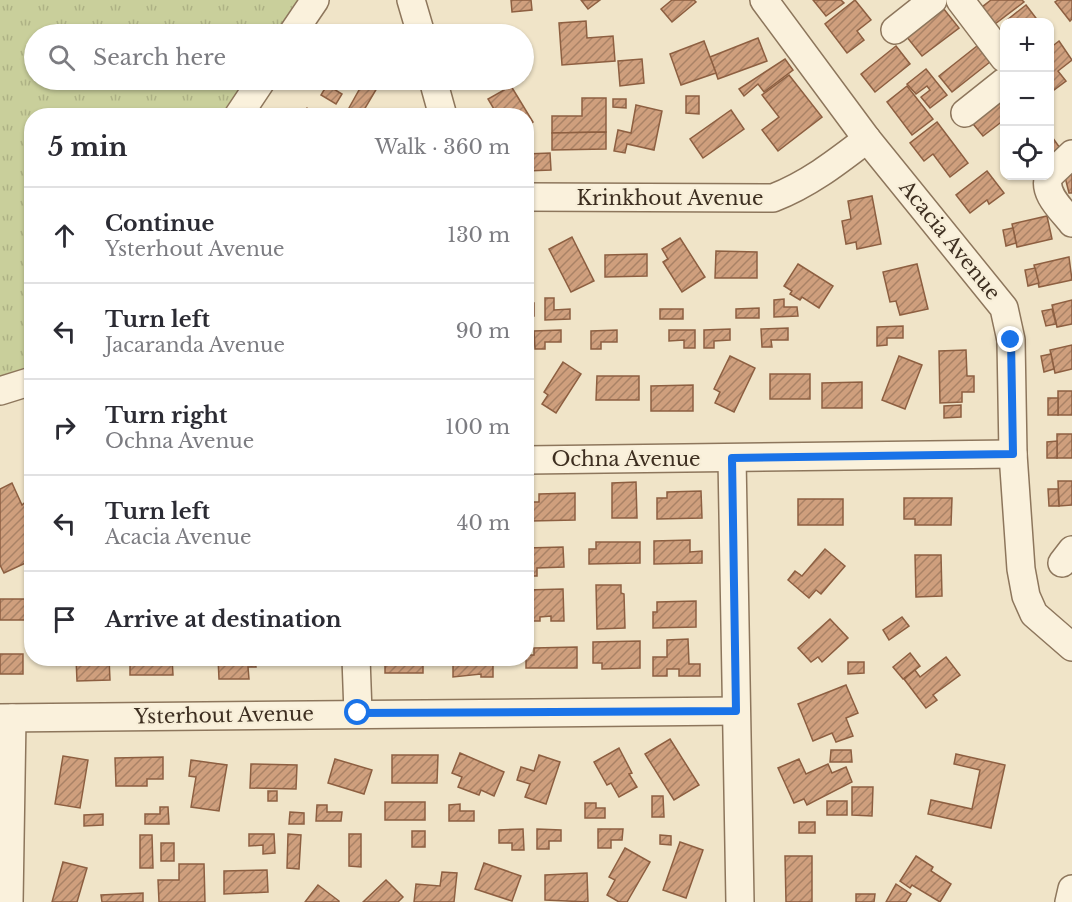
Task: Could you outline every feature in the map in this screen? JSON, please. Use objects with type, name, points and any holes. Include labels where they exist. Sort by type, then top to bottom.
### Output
[{"type":"street","points":[[299,24],[315,0]]},
{"type":"street","points":[[411,0],[418,24]]},
{"type":"street","name":"Acacia Avenue","points":[[764,0],[867,139],[1004,308],[1011,340],[1017,528],[1026,596],[1034,614],[1072,647]]},
{"type":"street","points":[[895,30],[933,0]]},
{"type":"street","points":[[960,0],[1000,52]]},
{"type":"street","points":[[965,113],[1000,86]]},
{"type":"street","points":[[243,108],[255,90]]},
{"type":"street","points":[[436,90],[441,108]]},
{"type":"street","name":"Krinkhout Avenue","points":[[534,197],[773,198],[796,189],[816,177],[867,139]]},
{"type":"street","points":[[1054,170],[1072,154]]},
{"type":"street","points":[[1048,180],[1050,194],[1072,223]]},
{"type":"street","points":[[0,391],[24,384]]},
{"type":"street","name":"Ochna Avenue","points":[[534,460],[1013,454]]},
{"type":"street","points":[[732,458],[740,902]]},
{"type":"street","points":[[356,666],[358,713]]},
{"type":"street","name":"Ysterhout Avenue","points":[[6,718],[736,711]]},
{"type":"street","points":[[6,718],[9,902]]},
{"type":"street","points":[[1069,902],[1072,889]]},
{"type":"green space","points":[[0,0],[307,0],[291,24],[24,24],[24,90],[248,90],[236,108],[24,108],[24,388],[0,397]]},
{"type":"building","points":[[511,0],[531,0],[532,10],[512,12]]},
{"type":"building","points":[[581,0],[600,0],[588,9]]},
{"type":"building","points":[[672,0],[694,0],[696,2],[672,22],[661,9]]},
{"type":"building","points":[[813,0],[841,0],[844,3],[826,16]]},
{"type":"building","points":[[855,0],[871,20],[857,31],[864,40],[847,53],[825,24]]},
{"type":"building","points":[[991,0],[1022,0],[1024,2],[995,24],[982,7]]},
{"type":"building","points":[[1072,0],[1072,19],[1070,21],[1055,2]]},
{"type":"building","points":[[1026,5],[1036,18],[1010,18]]},
{"type":"building","points":[[943,8],[959,28],[922,56],[906,36]]},
{"type":"building","points":[[586,21],[587,38],[613,36],[615,61],[562,65],[559,23]]},
{"type":"building","points":[[758,38],[767,61],[718,79],[710,57]]},
{"type":"building","points":[[704,41],[716,73],[681,85],[670,54]]},
{"type":"building","points":[[1059,41],[1072,60],[1058,71],[1066,81],[1054,90],[1054,72],[1054,45]]},
{"type":"building","points":[[896,46],[910,64],[875,92],[861,74]]},
{"type":"building","points":[[977,46],[990,62],[952,92],[939,76]]},
{"type":"building","points":[[642,59],[644,83],[620,86],[618,61]]},
{"type":"building","points":[[785,59],[793,70],[764,92],[758,84],[744,96],[739,89]]},
{"type":"building","points":[[926,69],[947,95],[930,108],[921,97],[930,90],[927,86],[916,94],[907,84]]},
{"type":"building","points":[[789,75],[822,117],[778,151],[762,130],[779,117],[762,95]]},
{"type":"building","points":[[907,86],[933,119],[912,135],[887,102]]},
{"type":"building","points":[[324,90],[335,90],[342,94],[336,104],[321,95]]},
{"type":"building","points":[[359,90],[376,90],[365,108],[349,108]]},
{"type":"building","points":[[504,90],[513,90],[524,108],[493,108],[488,99]]},
{"type":"building","points":[[1000,94],[1000,123],[983,136],[969,119]]},
{"type":"building","points":[[686,96],[699,96],[699,114],[686,113]]},
{"type":"building","points":[[582,98],[606,98],[606,132],[552,133],[552,116],[582,116]]},
{"type":"building","points":[[613,99],[626,99],[626,108],[613,107]]},
{"type":"building","points":[[636,105],[662,111],[654,150],[627,144],[625,153],[614,151],[618,130],[631,133]]},
{"type":"building","points":[[731,110],[744,129],[703,158],[690,139]]},
{"type":"building","points":[[937,122],[968,163],[950,177],[933,154],[924,161],[910,143]]},
{"type":"building","points":[[606,132],[606,149],[552,150],[552,133]]},
{"type":"building","points":[[1054,140],[1060,148],[1054,153]]},
{"type":"building","points":[[550,153],[551,170],[534,171],[534,154]]},
{"type":"building","points":[[1072,167],[1072,193],[1069,193],[1063,169]]},
{"type":"building","points":[[987,171],[1004,193],[989,204],[987,200],[970,213],[956,195]]},
{"type":"building","points":[[872,196],[881,244],[857,249],[856,242],[846,244],[842,221],[851,219],[848,201]]},
{"type":"building","points":[[1047,216],[1052,239],[1017,247],[1012,224]]},
{"type":"building","points":[[1013,228],[1016,243],[1006,246],[1003,230]]},
{"type":"building","points":[[572,237],[594,281],[571,292],[549,249]]},
{"type":"building","points":[[680,238],[705,277],[682,292],[663,262],[668,259],[662,249]]},
{"type":"building","points":[[716,251],[757,252],[757,278],[715,278]]},
{"type":"building","points":[[647,254],[647,276],[605,277],[605,255]]},
{"type":"building","points":[[1069,257],[1072,280],[1039,287],[1034,265]]},
{"type":"building","points":[[798,264],[833,286],[819,308],[802,297],[800,300],[790,294],[792,291],[784,286]]},
{"type":"building","points":[[917,264],[928,309],[900,315],[896,301],[890,302],[883,272]]},
{"type":"building","points":[[1035,268],[1039,283],[1028,286],[1025,270]]},
{"type":"building","points":[[545,298],[554,298],[554,310],[570,309],[570,319],[545,320]]},
{"type":"building","points":[[784,299],[784,307],[797,307],[798,316],[774,317],[774,300]]},
{"type":"building","points":[[1072,300],[1072,324],[1057,327],[1052,305]]},
{"type":"building","points":[[759,308],[759,318],[736,318],[736,309]]},
{"type":"building","points":[[660,309],[683,309],[683,319],[660,319]]},
{"type":"building","points":[[1052,309],[1056,324],[1046,326],[1042,311]]},
{"type":"building","points":[[903,326],[903,338],[887,338],[887,345],[877,346],[877,327]]},
{"type":"building","points":[[788,328],[788,340],[771,340],[772,347],[762,347],[761,329]]},
{"type":"building","points":[[730,329],[730,340],[714,341],[714,348],[704,348],[704,330]]},
{"type":"building","points":[[561,330],[561,342],[545,342],[545,349],[535,349],[534,331]]},
{"type":"building","points":[[617,330],[617,342],[601,342],[601,349],[591,349],[591,331]]},
{"type":"building","points":[[669,330],[695,330],[695,348],[684,348],[684,340],[669,341]]},
{"type":"building","points":[[1072,345],[1072,369],[1055,373],[1050,350]]},
{"type":"building","points":[[966,350],[967,376],[974,376],[974,392],[962,392],[962,402],[940,403],[939,351]]},
{"type":"building","points":[[1051,354],[1054,369],[1044,372],[1041,356]]},
{"type":"building","points":[[730,356],[755,368],[734,412],[715,403],[720,392],[714,389]]},
{"type":"building","points":[[899,356],[922,365],[905,409],[882,400]]},
{"type":"building","points":[[563,362],[581,374],[556,413],[542,404],[548,395],[544,392]]},
{"type":"building","points":[[770,374],[810,374],[810,399],[770,399]]},
{"type":"building","points":[[597,376],[639,376],[639,400],[596,400]]},
{"type":"building","points":[[862,382],[862,408],[822,408],[822,383]]},
{"type":"building","points":[[693,385],[693,411],[651,411],[651,386]]},
{"type":"building","points":[[1058,391],[1072,391],[1072,415],[1058,415]]},
{"type":"building","points":[[1048,398],[1058,398],[1058,415],[1048,415]]},
{"type":"building","points":[[961,405],[961,417],[944,418],[944,406]]},
{"type":"building","points":[[1057,434],[1072,434],[1072,458],[1057,458]]},
{"type":"building","points":[[1057,441],[1057,458],[1047,458],[1047,442]]},
{"type":"building","points":[[1058,481],[1072,481],[1072,505],[1059,506]]},
{"type":"building","points":[[636,482],[637,518],[612,518],[612,483]]},
{"type":"building","points":[[12,483],[22,505],[24,503],[24,564],[4,573],[0,565],[0,489]]},
{"type":"building","points":[[1048,489],[1058,489],[1059,506],[1049,506]]},
{"type":"building","points":[[701,491],[702,518],[657,519],[657,498],[667,498],[667,492]]},
{"type":"building","points":[[575,493],[575,520],[534,521],[534,502],[539,502],[539,494]]},
{"type":"building","points":[[904,498],[952,498],[951,525],[915,525],[915,519],[904,519]]},
{"type":"building","points":[[798,499],[843,499],[843,525],[798,525]]},
{"type":"building","points":[[690,540],[690,552],[702,551],[702,563],[654,564],[654,541]]},
{"type":"building","points":[[596,542],[640,542],[640,563],[589,564],[589,549],[596,549]]},
{"type":"building","points":[[563,547],[564,567],[537,568],[537,576],[534,576],[534,548]]},
{"type":"building","points":[[825,549],[845,566],[821,594],[816,590],[809,598],[788,580],[795,571],[802,576]]},
{"type":"building","points":[[915,555],[941,555],[942,596],[916,597]]},
{"type":"building","points":[[596,585],[621,585],[621,593],[624,594],[625,628],[597,629]]},
{"type":"building","points":[[563,589],[564,621],[551,621],[551,616],[540,617],[540,621],[534,621],[534,590]]},
{"type":"building","points":[[0,599],[24,599],[24,620],[0,620]]},
{"type":"building","points":[[696,601],[696,627],[653,628],[653,612],[657,612],[657,602]]},
{"type":"building","points":[[902,617],[909,626],[889,640],[883,630]]},
{"type":"building","points":[[830,619],[848,638],[822,662],[818,657],[811,662],[798,648]]},
{"type":"building","points":[[688,639],[689,664],[700,664],[700,676],[679,676],[679,669],[667,669],[667,676],[653,676],[653,657],[667,657],[667,640]]},
{"type":"building","points":[[640,641],[640,668],[602,669],[602,663],[593,663],[593,642]]},
{"type":"building","points":[[577,647],[577,668],[526,668],[526,666],[534,666],[534,648]]},
{"type":"building","points":[[910,653],[920,666],[903,679],[893,667]]},
{"type":"building","points":[[0,654],[23,654],[23,674],[0,674]]},
{"type":"building","points":[[946,657],[960,675],[933,695],[937,700],[926,708],[904,679],[915,670],[920,677]]},
{"type":"building","points":[[848,662],[864,662],[864,673],[848,674]]},
{"type":"building","points":[[76,666],[109,666],[110,680],[77,681]]},
{"type":"building","points":[[130,666],[172,666],[173,675],[130,675]]},
{"type":"building","points":[[218,666],[256,666],[248,667],[249,679],[219,679]]},
{"type":"building","points":[[385,666],[423,666],[423,673],[385,673]]},
{"type":"building","points":[[453,666],[493,666],[493,677],[481,677],[481,674],[453,677]]},
{"type":"building","points":[[846,685],[858,713],[846,718],[853,736],[836,742],[832,733],[813,741],[798,704]]},
{"type":"building","points":[[670,739],[699,785],[674,800],[645,754]]},
{"type":"building","points":[[619,748],[632,773],[629,774],[637,787],[619,797],[611,783],[607,785],[594,762]]},
{"type":"building","points":[[831,750],[851,750],[852,762],[830,762]]},
{"type":"building","points":[[460,753],[504,772],[494,796],[481,790],[479,795],[458,787],[462,777],[452,773]]},
{"type":"building","points":[[956,754],[1005,765],[991,828],[928,814],[931,800],[972,809],[980,770],[954,764]]},
{"type":"building","points":[[392,755],[438,755],[437,783],[392,783]]},
{"type":"building","points":[[539,755],[560,762],[546,804],[525,797],[530,784],[517,780],[521,767],[534,771]]},
{"type":"building","points":[[63,756],[88,760],[80,808],[55,804]]},
{"type":"building","points":[[163,757],[163,779],[147,779],[147,786],[116,786],[115,758]]},
{"type":"building","points":[[335,759],[372,770],[364,794],[328,783]]},
{"type":"building","points":[[799,759],[806,774],[828,764],[832,773],[846,767],[852,782],[807,805],[804,799],[794,803],[778,768]]},
{"type":"building","points":[[191,760],[227,765],[219,811],[191,807],[196,777],[189,776]]},
{"type":"building","points":[[251,764],[297,765],[296,789],[250,788]]},
{"type":"building","points":[[852,787],[873,787],[872,816],[852,815]]},
{"type":"building","points":[[268,791],[277,791],[277,801],[268,801]]},
{"type":"building","points":[[652,796],[663,796],[664,817],[652,817]]},
{"type":"building","points":[[827,801],[847,801],[847,815],[827,815]]},
{"type":"building","points":[[385,802],[425,802],[425,820],[385,820]]},
{"type":"building","points":[[585,803],[596,803],[596,808],[605,808],[605,818],[585,818]]},
{"type":"building","points":[[460,804],[460,811],[474,811],[474,821],[449,821],[449,805]]},
{"type":"building","points":[[317,805],[327,805],[327,812],[342,812],[341,821],[316,821]]},
{"type":"building","points":[[160,807],[168,807],[169,824],[145,824],[145,814],[160,814]]},
{"type":"building","points":[[290,812],[304,813],[304,824],[289,824]]},
{"type":"building","points":[[103,814],[103,825],[84,826],[84,815]]},
{"type":"building","points":[[799,822],[815,822],[815,833],[799,833]]},
{"type":"building","points":[[523,829],[524,850],[512,850],[512,843],[499,843],[499,830]]},
{"type":"building","points":[[537,829],[561,830],[561,841],[549,841],[549,849],[537,849]]},
{"type":"building","points":[[598,829],[623,829],[622,840],[611,840],[611,848],[598,848]]},
{"type":"building","points":[[412,831],[425,831],[425,847],[412,847]]},
{"type":"building","points":[[249,834],[274,834],[275,853],[263,854],[263,845],[249,846]]},
{"type":"building","points":[[288,834],[301,835],[299,869],[287,868]]},
{"type":"building","points":[[349,834],[361,834],[361,867],[349,866]]},
{"type":"building","points":[[140,835],[152,835],[153,868],[140,868]]},
{"type":"building","points":[[660,835],[671,836],[671,845],[660,844]]},
{"type":"building","points":[[680,842],[703,850],[686,898],[663,890]]},
{"type":"building","points":[[161,843],[174,843],[174,861],[161,861]]},
{"type":"building","points":[[625,848],[650,862],[627,902],[619,902],[607,895],[615,880],[609,877]]},
{"type":"building","points":[[785,856],[812,856],[812,902],[786,902]]},
{"type":"building","points":[[916,856],[933,867],[931,871],[951,884],[940,902],[912,885],[910,888],[900,881]]},
{"type":"building","points":[[63,862],[87,868],[77,902],[52,902]]},
{"type":"building","points":[[484,863],[521,876],[512,901],[475,889]]},
{"type":"building","points":[[179,864],[204,864],[205,902],[159,902],[158,880],[179,880]]},
{"type":"building","points":[[267,870],[268,892],[224,894],[224,871]]},
{"type":"building","points":[[442,872],[457,873],[454,902],[414,902],[416,884],[440,886]]},
{"type":"building","points":[[587,873],[588,902],[545,900],[545,875]]},
{"type":"building","points":[[386,880],[403,897],[398,902],[363,902]]},
{"type":"building","points":[[896,884],[911,894],[906,902],[886,902]]},
{"type":"building","points":[[318,885],[339,901],[339,902],[305,902]]},
{"type":"building","points":[[143,893],[143,902],[102,902],[101,895]]},
{"type":"building","points":[[856,894],[875,894],[874,902],[856,902]]},
{"type":"route","points":[[358,713],[736,711],[732,458],[1013,454],[1011,340]]}]
